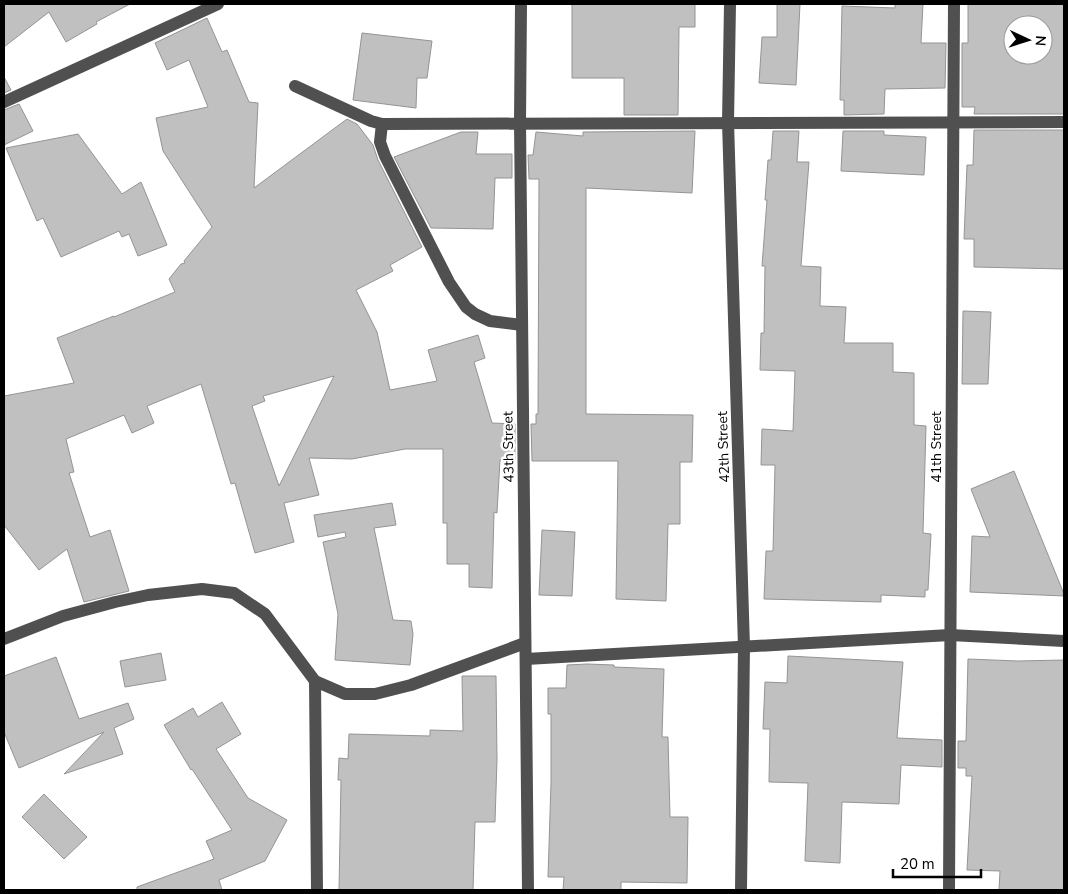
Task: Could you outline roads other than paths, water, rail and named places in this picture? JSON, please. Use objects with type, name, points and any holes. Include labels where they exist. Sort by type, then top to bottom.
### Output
[{"type":"street","points":[[4,102],[218,4]]},
{"type":"street","name":"43th Street","points":[[521,4],[520,122],[528,890]]},
{"type":"street","name":"42th Street","points":[[730,4],[728,122],[744,647],[741,890]]},
{"type":"street","name":"41th Street","points":[[949,890],[954,4]]},
{"type":"street","points":[[295,86],[371,121],[382,124],[520,122],[1064,122]]},
{"type":"street","points":[[382,124],[380,142],[385,156],[449,282],[466,307],[490,321],[522,325]]},
{"type":"street","points":[[4,639],[62,616],[148,595],[202,589],[234,593],[265,614],[315,681],[345,694],[375,694],[411,685],[525,643]]},
{"type":"street","points":[[526,659],[950,635],[1064,641]]},
{"type":"street","points":[[315,681],[317,890]]}]
